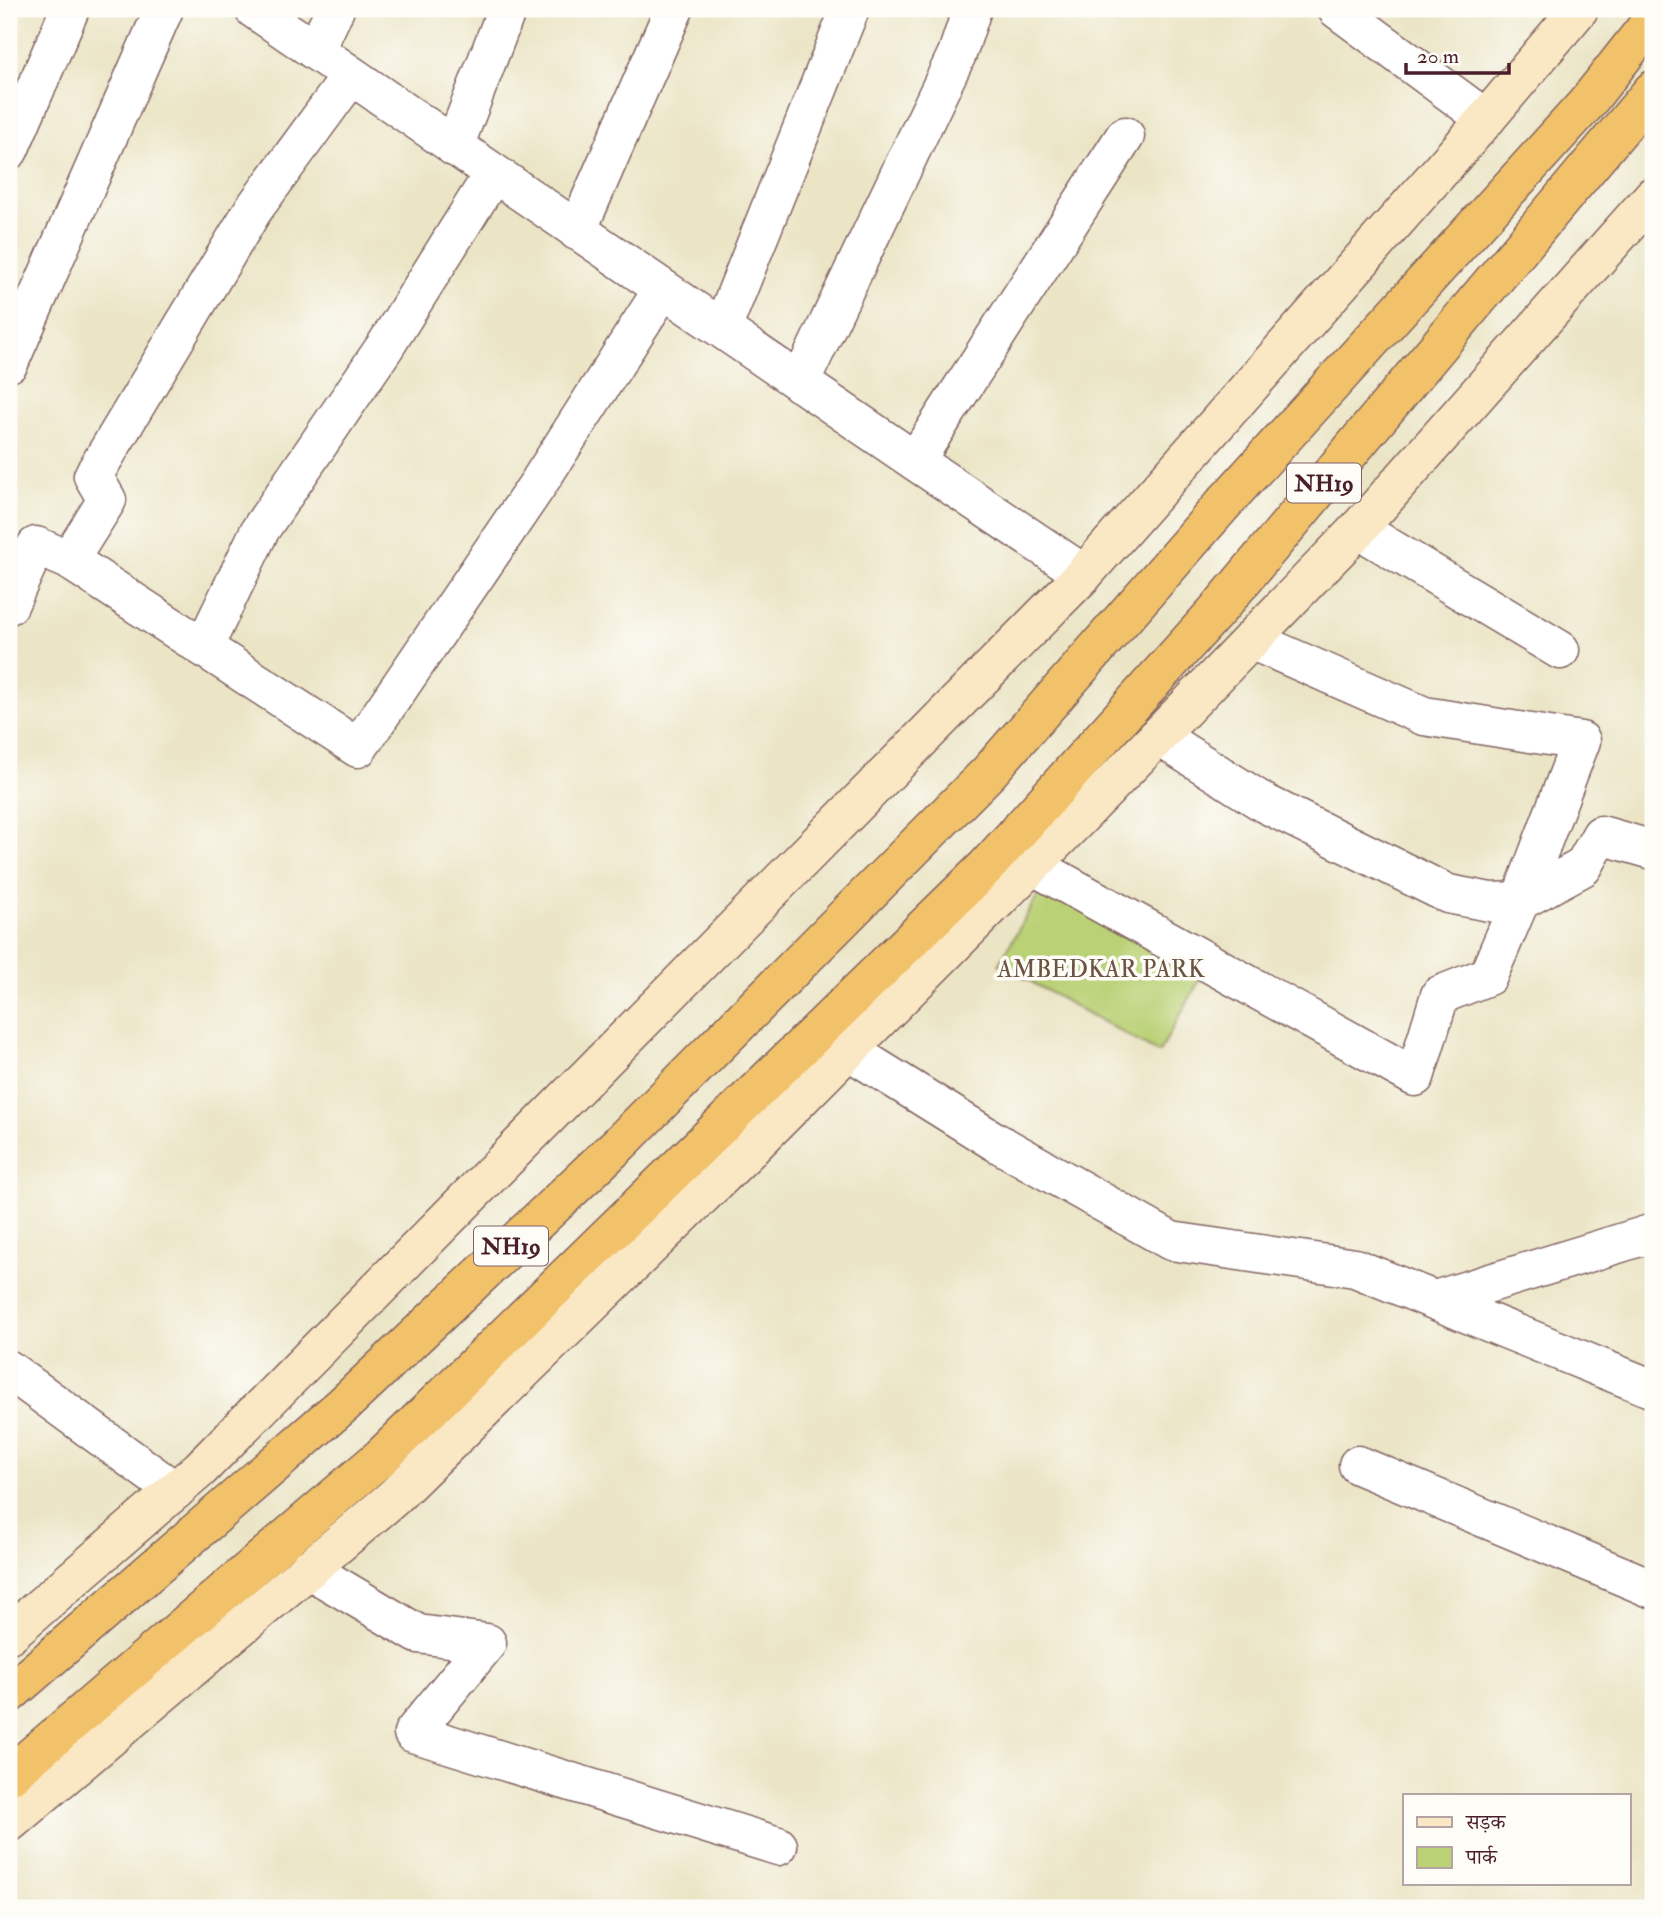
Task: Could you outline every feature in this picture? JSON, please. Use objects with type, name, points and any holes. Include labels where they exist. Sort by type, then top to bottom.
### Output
[{"type":"highway","name":"NH19","points":[[9,1693],[344,1404],[620,1143],[989,772],[1224,503],[1586,104],[1653,19]]},
{"type":"highway","name":"NH19","points":[[9,1776],[381,1457],[986,867],[1220,607],[1653,90]]},
{"type":"main road","points":[[9,1634],[175,1491],[230,1439],[1084,574],[1579,9]]},
{"type":"main road","points":[[9,1823],[393,1498],[755,1144],[1359,530],[1653,196]]},
{"type":"street","points":[[9,150],[70,9]]},
{"type":"street","points":[[9,363],[164,9]]},
{"type":"street","points":[[254,9],[1084,574]]},
{"type":"street","points":[[315,51],[334,9]]},
{"type":"street","points":[[454,147],[507,9]]},
{"type":"street","points":[[577,231],[674,9]]},
{"type":"street","points":[[722,329],[850,9]]},
{"type":"street","points":[[800,383],[957,54],[972,9]]},
{"type":"street","points":[[1337,9],[1486,118]]},
{"type":"street","points":[[9,605],[38,547],[107,500],[93,476],[253,210],[351,76]]},
{"type":"street","points":[[915,461],[1125,136]]},
{"type":"street","points":[[204,647],[260,530],[386,345],[493,174]]},
{"type":"street","points":[[38,547],[204,647],[358,748],[536,487],[663,289]]},
{"type":"street","points":[[1359,530],[1560,650]]},
{"type":"street","points":[[1032,865],[1415,1077],[1440,995],[1488,976],[1520,901],[1581,741],[1424,716],[1251,640]]},
{"type":"street","points":[[1158,736],[1264,803],[1448,894],[1490,902],[1520,901],[1583,867],[1601,835],[1653,850]]},
{"type":"street","points":[[848,1049],[994,1142],[1171,1241],[1355,1268],[1653,1389]]},
{"type":"street","points":[[1435,1300],[1653,1233]]},
{"type":"street","points":[[9,1370],[175,1491]]},
{"type":"street","points":[[1358,1465],[1653,1589]]},
{"type":"street","points":[[308,1569],[418,1634],[487,1643],[413,1732],[778,1846]]},
{"type":"green space","name":"AMBEDKAR PARK","points":[[1043,886],[1203,974],[1159,1053],[999,964]]}]
